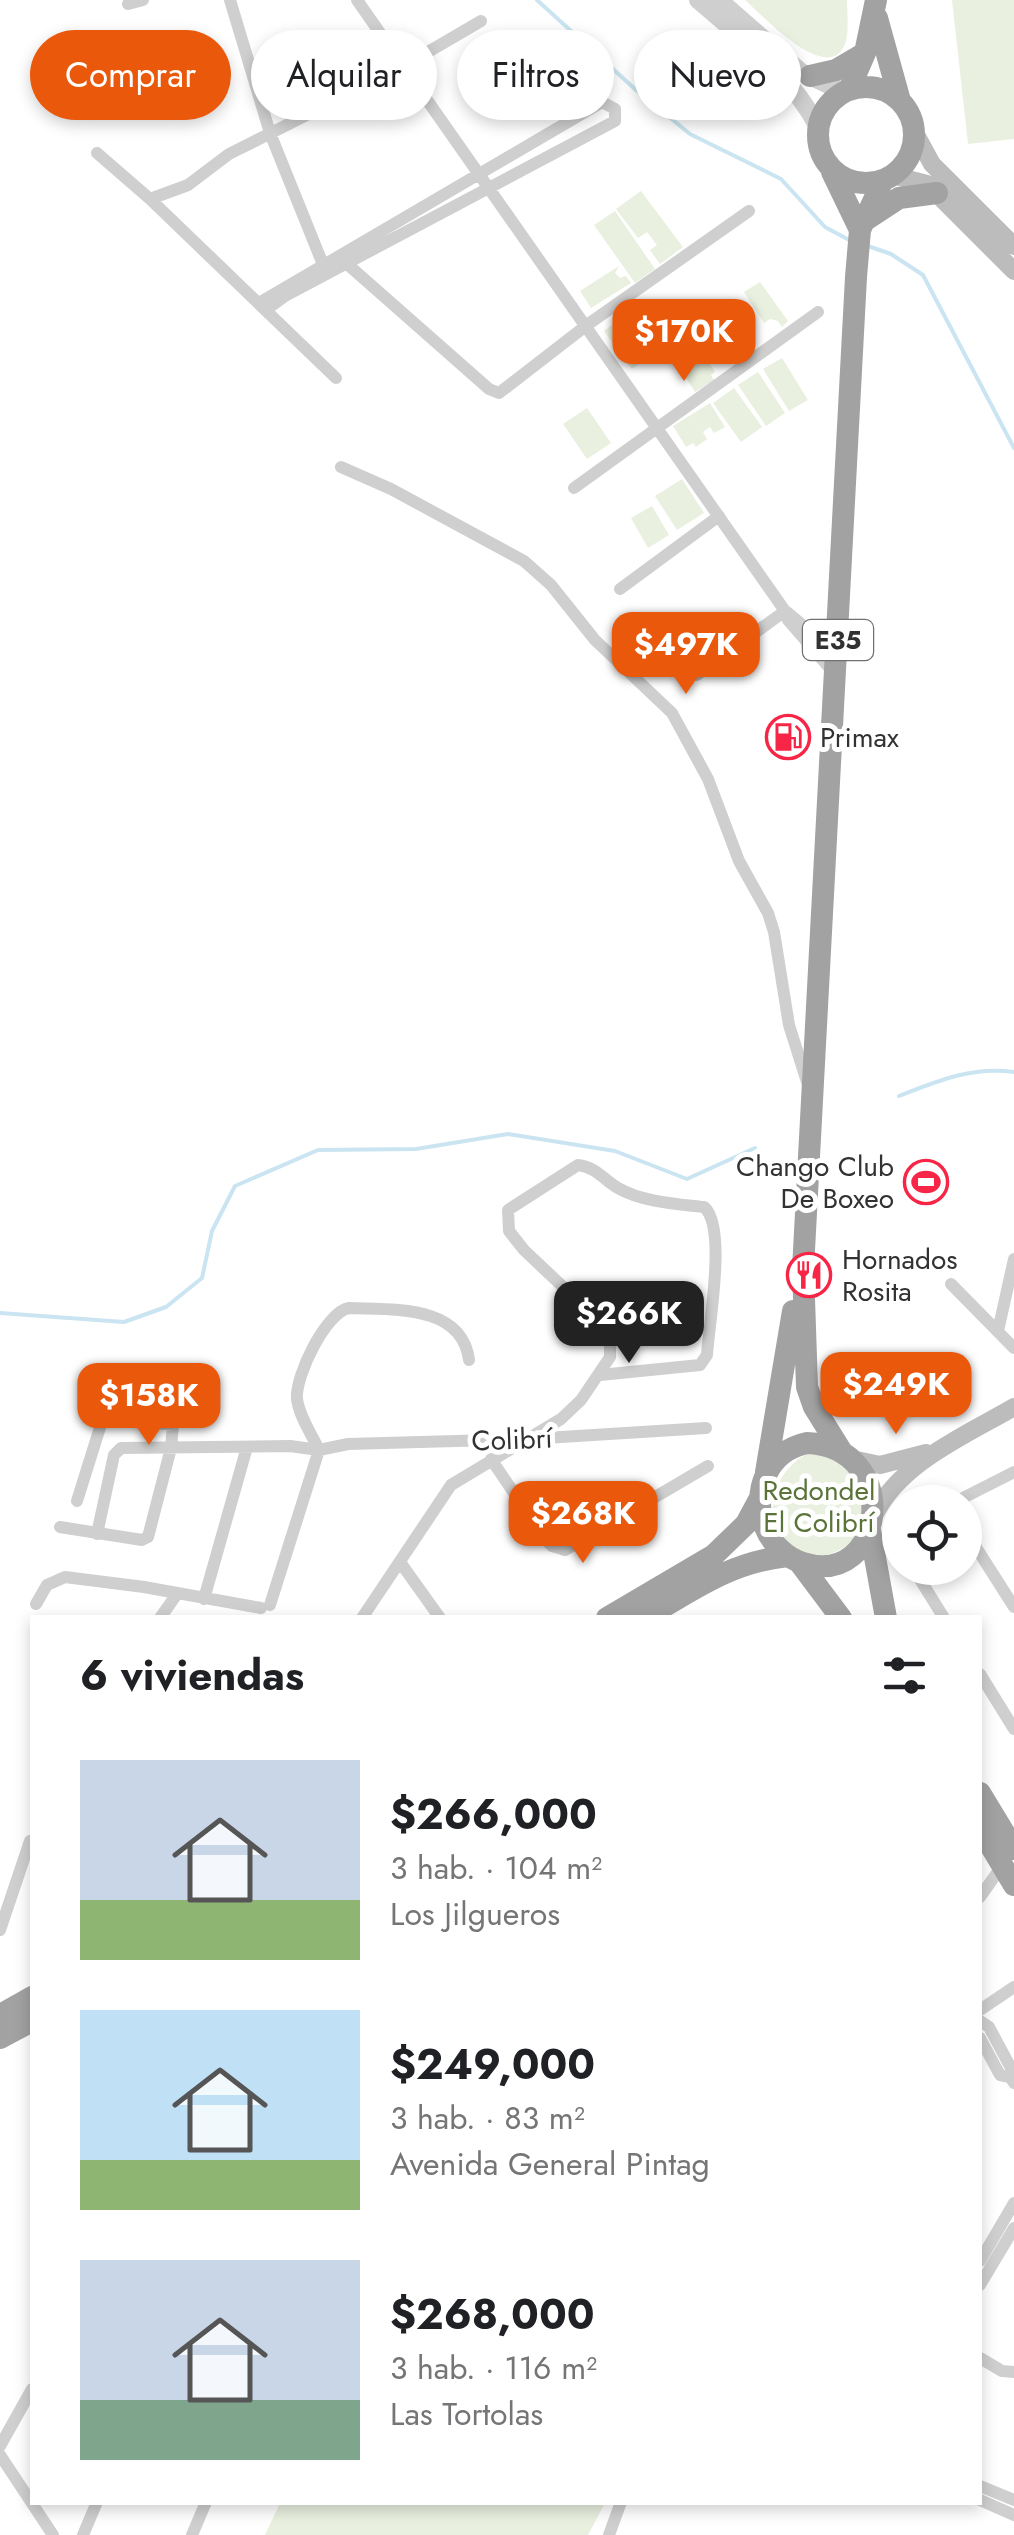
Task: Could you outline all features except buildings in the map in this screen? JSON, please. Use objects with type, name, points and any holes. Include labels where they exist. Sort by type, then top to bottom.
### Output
[{"type":"highway","points":[[847,92],[865,53],[875,6]]},
{"type":"highway","points":[[875,6],[900,101],[910,115],[914,131]]},
{"type":"highway","points":[[810,76],[836,70],[865,53]]},
{"type":"highway","points":[[900,101],[878,89],[847,92],[829,104],[818,128],[819,147],[862,228],[899,198],[938,193]]},
{"type":"highway","name":"E35","points":[[872,1523],[868,1484],[814,1407],[807,1388],[804,1269],[856,277],[862,228],[888,178],[908,158],[914,131]]},
{"type":"highway","points":[[828,164],[854,182],[888,178]]},
{"type":"highway","name":"E35","points":[[612,1615],[714,1554],[746,1524],[760,1496],[766,1472],[790,1325],[804,1269]]},
{"type":"highway","points":[[766,1472],[792,1446],[819,1444],[847,1456]]},
{"type":"highway","points":[[760,1496],[767,1532],[839,1615]]},
{"type":"highway","points":[[651,1615],[745,1563],[794,1559],[817,1567],[836,1565],[860,1547],[872,1523]]},
{"type":"highway","points":[[872,1523],[886,1615]]},
{"type":"highway","points":[[982,1798],[1010,1867]]},
{"type":"highway","points":[[982,1831],[1010,1867]]},
{"type":"highway","points":[[0,2015],[30,1997]]},
{"type":"highway","points":[[0,2038],[30,2022]]},
{"type":"main road","points":[[914,131],[932,164],[1014,246]]},
{"type":"main road","points":[[888,178],[919,180],[938,193],[1014,270]]},
{"type":"main road","points":[[872,1523],[901,1481],[941,1449],[1014,1407]]},
{"type":"main road","points":[[847,1456],[888,1464],[941,1449]]},
{"type":"street","points":[[128,4],[143,0]]},
{"type":"street","points":[[230,0],[270,133],[324,268]]},
{"type":"street","points":[[357,0],[378,30]]},
{"type":"street","points":[[698,0],[763,57],[806,104],[818,128]]},
{"type":"street","points":[[719,0],[784,58],[810,76],[847,92]]},
{"type":"street","points":[[437,47],[481,21]]},
{"type":"street","points":[[602,102],[614,109],[616,121],[262,306],[602,102]]},
{"type":"street","points":[[437,114],[794,629],[836,675]]},
{"type":"street","points":[[150,200],[188,184],[228,154],[296,120]]},
{"type":"street","points":[[97,153],[336,378]]},
{"type":"street","points":[[346,263],[494,392],[503,392],[587,325],[749,211]]},
{"type":"street","points":[[574,488],[818,312]]},
{"type":"street","points":[[341,468],[391,489],[524,561],[551,585],[595,640],[672,713],[708,779],[739,861],[772,923],[789,1025],[812,1098]]},
{"type":"street","points":[[620,589],[719,516]]},
{"type":"street","points":[[785,611],[812,633],[838,639]]},
{"type":"street","points":[[696,676],[785,611]]},
{"type":"street","points":[[364,1615],[451,1484],[561,1419],[600,1375],[610,1357],[610,1344],[597,1319],[509,1231],[508,1210],[583,1164],[631,1193],[704,1207],[710,1212],[716,1236],[703,1362],[692,1368],[600,1375]]},
{"type":"street","points":[[998,1330],[1014,1258]]},
{"type":"street","points":[[951,1284],[1014,1348]]},
{"type":"street","points":[[36,1604],[46,1585],[65,1576],[270,1610],[318,1450],[297,1393],[302,1373],[328,1320],[343,1309],[392,1310],[448,1322],[467,1345],[469,1360]]},
{"type":"street","points":[[60,1527],[142,1540],[148,1537],[171,1448],[173,1424],[115,1417],[102,1421],[77,1502]]},
{"type":"street","name":"Colibrí","points":[[97,1534],[114,1452],[121,1448],[290,1446],[318,1450],[348,1444],[529,1439],[706,1428]]},
{"type":"street","points":[[204,1599],[246,1447]]},
{"type":"street","points":[[491,1459],[545,1539],[565,1550],[708,1466]]},
{"type":"street","points":[[982,1490],[1012,1476]]},
{"type":"street","points":[[982,1557],[1014,1607]]},
{"type":"street","points":[[400,1562],[438,1615]]},
{"type":"street","points":[[924,1585],[942,1615]]},
{"type":"street","points":[[162,1615],[177,1594]]},
{"type":"street","points":[[667,1615],[680,1597]]},
{"type":"street","points":[[982,1677],[1014,1728]]},
{"type":"street","points":[[0,1930],[30,1841]]},
{"type":"street","points":[[982,1895],[1010,1867]]},
{"type":"street","points":[[982,2009],[1014,1987]]},
{"type":"street","points":[[982,2022],[1012,2070],[1012,2080],[1000,2075],[982,2042]]},
{"type":"street","points":[[982,2258],[1014,2203]]},
{"type":"street","points":[[982,2282],[1014,2228]]},
{"type":"street","points":[[982,2359],[1002,2371],[1014,2372]]},
{"type":"street","points":[[30,2393],[1,2454],[30,2499]]},
{"type":"street","points":[[982,2487],[1014,2500]]},
{"type":"street","points":[[982,2501],[1014,2514]]},
{"type":"street","points":[[34,2505],[53,2535]]},
{"type":"street","points":[[82,2535],[96,2505]]},
{"type":"street","points":[[192,2535],[205,2505]]},
{"type":"street","points":[[609,2535],[620,2505]]},
{"type":"green space","points":[[745,0],[847,0],[845,43],[834,56],[821,57],[801,47],[801,30],[778,30]]},
{"type":"green space","points":[[952,0],[1014,0],[1014,139],[968,144]]},
{"type":"green space","points":[[641,191],[683,247],[660,264],[650,250],[657,245],[647,232],[638,238],[616,209]]},
{"type":"green space","points":[[615,211],[655,269],[635,283],[594,225]]},
{"type":"green space","points":[[619,266],[615,273],[620,278],[626,276],[631,283],[591,308],[580,291]]},
{"type":"green space","points":[[760,282],[788,321],[782,327],[770,319],[764,323],[744,292]]},
{"type":"green space","points":[[631,311],[660,349],[632,369],[604,331]]},
{"type":"green space","points":[[690,332],[715,372],[711,375],[714,380],[695,392],[675,361],[679,357],[675,352],[680,348],[676,341]]},
{"type":"green space","points":[[782,358],[808,400],[789,411],[763,369]]},
{"type":"green space","points":[[758,372],[785,413],[766,426],[738,385]]},
{"type":"green space","points":[[734,388],[762,427],[741,442],[713,403]]},
{"type":"green space","points":[[710,403],[725,427],[714,433],[710,427],[703,432],[707,439],[696,447],[693,443],[686,447],[673,426]]},
{"type":"green space","points":[[587,408],[611,443],[587,459],[563,424]]},
{"type":"green space","points":[[682,479],[704,513],[677,530],[655,496]]},
{"type":"green space","points":[[652,506],[669,535],[648,548],[631,518]]},
{"type":"green space","name":"Redondel El Colibrí","points":[[809,1453],[827,1455],[840,1462],[852,1476],[863,1505],[857,1535],[838,1551],[826,1555],[813,1556],[791,1547],[782,1538],[773,1513],[776,1489],[782,1478],[798,1459]]},
{"type":"green space","points":[[279,2505],[604,2505],[588,2535],[265,2535]]},
{"type":"waterway","points":[[537,0],[690,134],[781,179],[825,227],[851,241]]},
{"type":"waterway","points":[[865,245],[891,254],[923,275],[1014,448]]},
{"type":"waterway","points":[[899,1096],[969,1073],[1014,1072]]},
{"type":"waterway","points":[[0,1313],[124,1322],[166,1307],[202,1278],[212,1231],[235,1186],[318,1150],[416,1149],[508,1134],[615,1151],[687,1179],[755,1148]]},
{"type":"place","name":"Primax","points":[[788,737]]},
{"type":"place","name":"Chango Club De Boxeo","points":[[926,1182]]},
{"type":"place","name":"Hornados Rosita","points":[[809,1275]]}]
